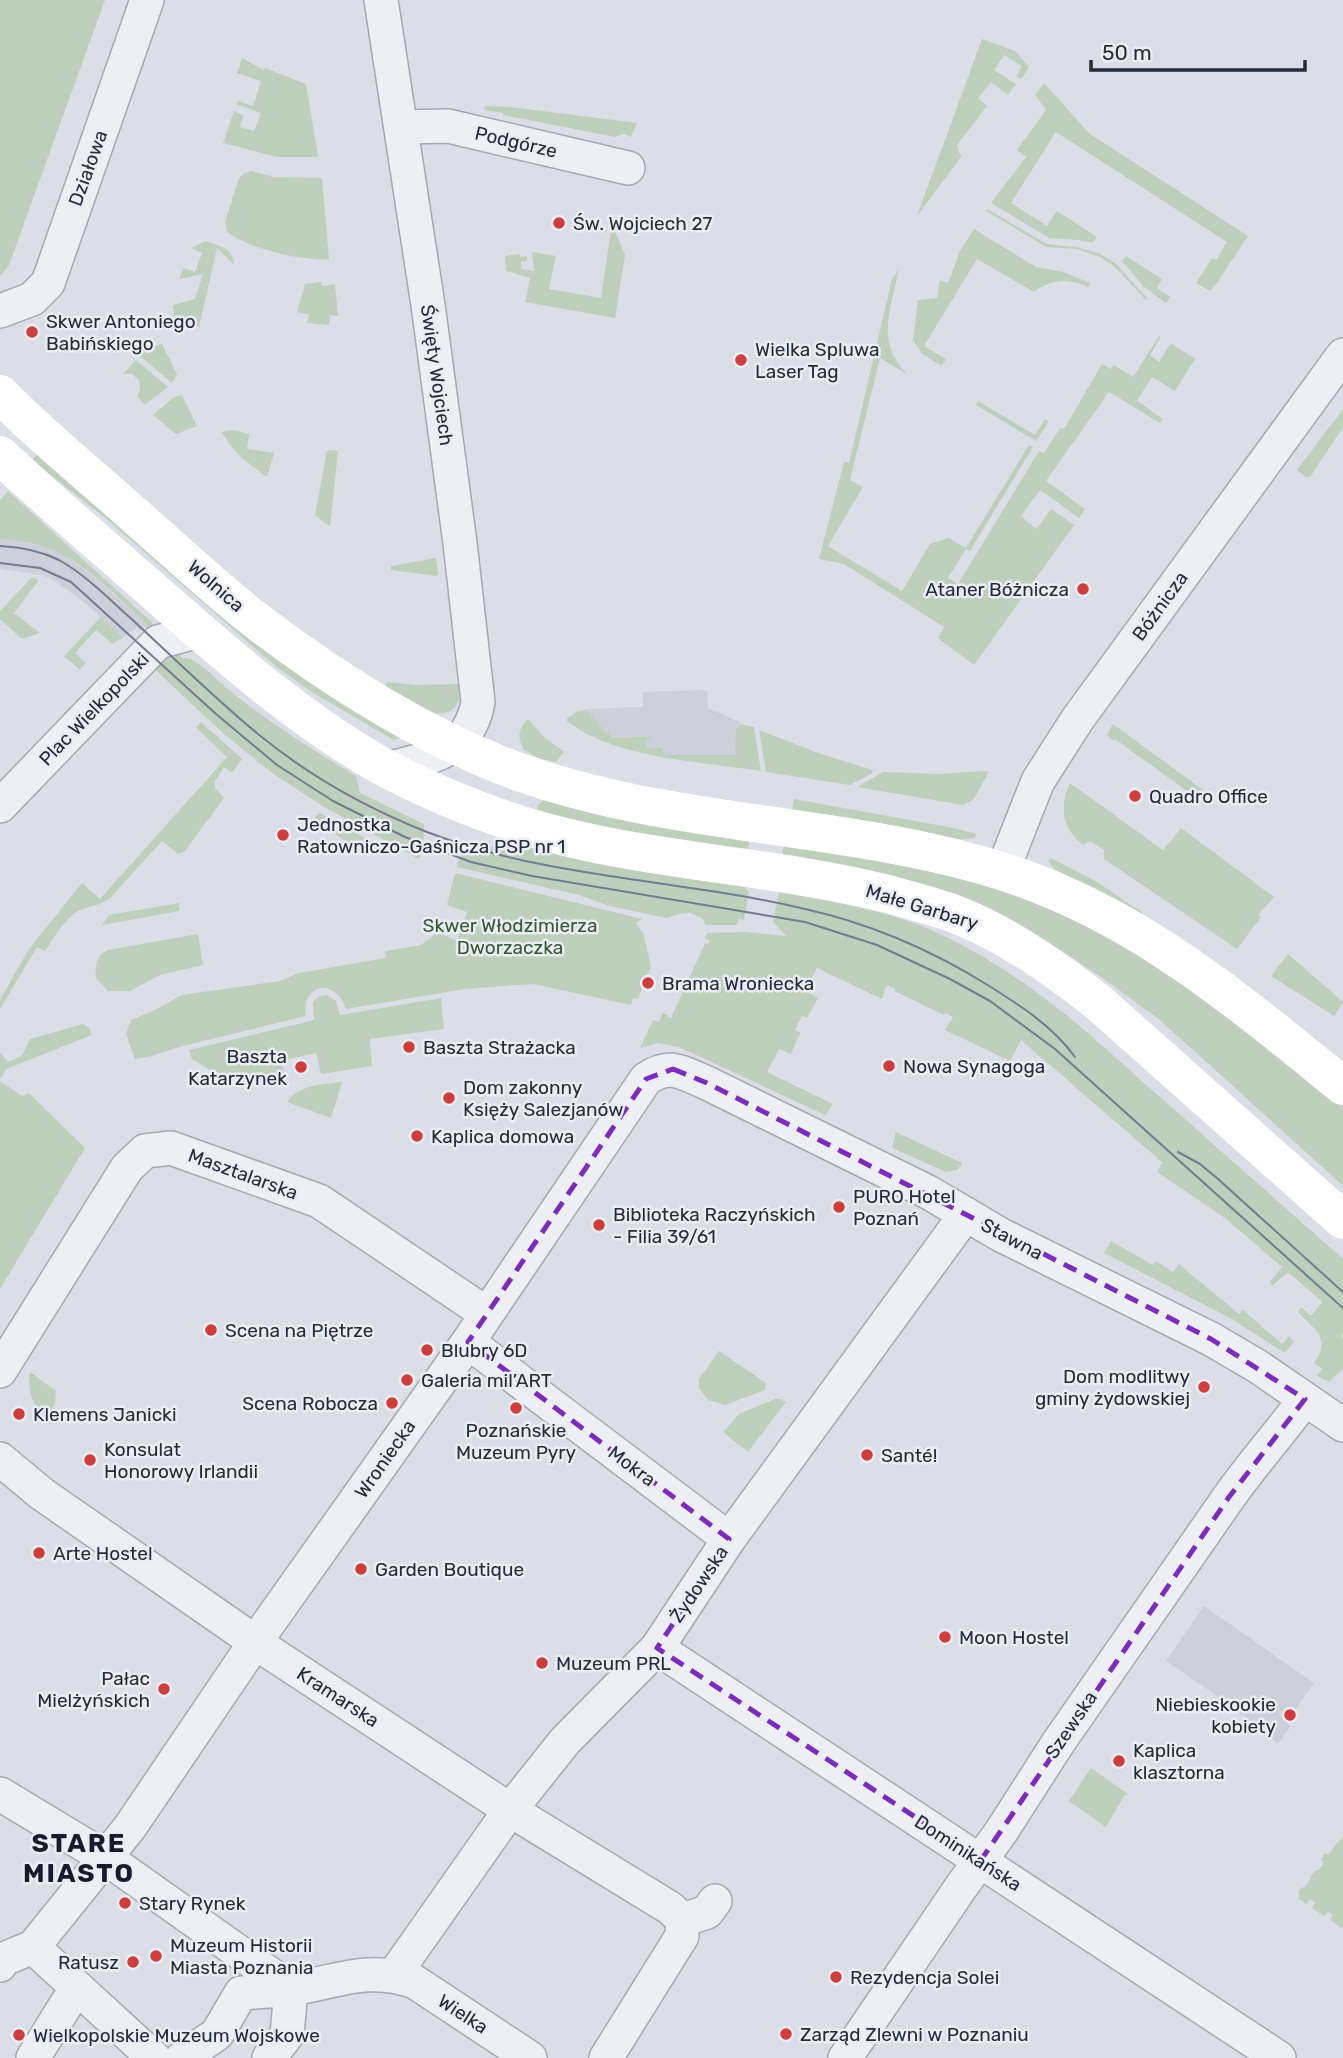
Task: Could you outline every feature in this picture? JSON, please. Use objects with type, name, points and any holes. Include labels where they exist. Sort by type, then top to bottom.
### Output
[{"type":"street","name":"Działowa","points":[[0,312],[32,299],[48,283],[147,0]]},
{"type":"street","name":"Święty Wojciech","points":[[381,0],[402,127],[453,486],[478,702],[474,721],[468,732],[455,744]]},
{"type":"street","name":"Podgórze","points":[[402,127],[448,126],[628,168]]},
{"type":"street","name":"Bóżnicza","points":[[1003,872],[1038,781],[1071,729],[1343,355]]},
{"type":"street","name":"Wolnica","points":[[0,394],[260,624],[362,694],[455,744]]},
{"type":"street","points":[[0,455],[200,631],[300,712],[387,769],[428,758],[455,744],[536,777],[602,796],[904,847],[1003,872],[1051,889],[1139,932],[1218,986],[1343,1086]]},
{"type":"street","name":"Plac Wielkopolski","points":[[0,806],[158,642],[200,631]]},
{"type":"street","name":"Małe Garbary","points":[[387,769],[448,799],[537,830],[863,888],[957,915],[988,928],[1063,975],[1099,1003],[1343,1220]]},
{"type":"street","name":"Stawna","points":[[673,1069],[707,1083],[928,1192],[1001,1234],[1211,1339],[1258,1366],[1343,1425]]},
{"type":"street","name":"Wroniecka","points":[[9,1957],[106,1858],[130,1827],[256,1641],[468,1342],[646,1079],[658,1070],[673,1069]]},
{"type":"street","name":"Masztalarska","points":[[0,1371],[127,1168],[145,1151],[171,1148],[319,1201],[487,1314]]},
{"type":"street","name":"Żydowska","points":[[394,1975],[510,1810],[565,1741],[657,1648],[729,1539],[966,1214]]},
{"type":"street","name":"Mokra","points":[[468,1342],[729,1539]]},
{"type":"street","name":"Szewska","points":[[845,2058],[1235,1488],[1254,1462],[1278,1437],[1305,1399]]},
{"type":"street","name":"Kramarska","points":[[1,1460],[167,1590],[256,1641],[510,1810],[670,1908],[705,1912],[682,1936],[606,2058]]},
{"type":"street","name":"Dominikańska","points":[[657,1648],[1279,2058]]},
{"type":"street","points":[[0,1794],[106,1858],[291,1989]]},
{"type":"street","points":[[9,1957],[79,1990],[153,2058]]},
{"type":"street","points":[[181,2058],[217,2034],[241,1993],[291,1989],[354,1975],[394,1975]]},
{"type":"street","name":"Wielka","points":[[394,1975],[415,1982],[530,2058]]},
{"type":"street","points":[[269,2058],[287,2035],[291,1989]]},
{"type":"street","points":[[33,2058],[67,2003],[79,1990]]},
{"type":"highlighted area","points":[[673,1069],[707,1083],[1211,1339],[1305,1399],[1229,1497],[981,1860],[657,1648],[729,1539],[468,1342],[646,1079]]},
{"type":"shaded area","points":[[0,539],[19,539],[61,553],[97,579],[150,628],[148,630],[144,626],[140,631],[137,628],[123,638],[58,583],[43,575],[0,569]]},
{"type":"shaded area","points":[[707,690],[708,708],[740,722],[736,755],[665,755],[661,748],[646,749],[645,739],[651,736],[611,738],[583,709],[643,707],[643,692]]},
{"type":"shaded area","points":[[1204,1606],[1314,1683],[1291,1715],[1288,1724],[1291,1726],[1278,1744],[1223,1700],[1166,1661]]},
{"type":"green space","points":[[0,0],[105,0],[9,265],[0,276]]},
{"type":"green space","points":[[982,39],[1015,51],[1029,67],[1021,79],[1016,76],[1022,66],[1004,55],[994,70],[1016,84],[1008,95],[991,82],[978,98],[987,106],[957,145],[961,157],[917,216]]},
{"type":"green space","points":[[242,58],[264,70],[265,68],[306,84],[318,157],[277,157],[223,143],[234,111],[244,115],[240,127],[254,131],[261,113],[236,104],[238,101],[253,106],[261,81],[237,73]]},
{"type":"green space","points":[[1044,83],[1090,134],[1248,236],[1210,291],[1196,283],[1212,258],[1216,260],[1227,242],[1056,132],[1011,203],[1047,226],[1057,211],[1097,237],[1093,243],[1049,238],[991,203],[1026,157],[1017,150],[1046,110],[1035,95]]},
{"type":"green space","points":[[485,106],[637,123],[631,137],[624,134],[615,137],[503,115],[484,110]]},
{"type":"green space","points":[[251,171],[273,177],[322,178],[329,259],[276,253],[248,244],[227,232],[225,222],[239,178]]},
{"type":"green space","points":[[985,210],[1047,244],[1077,247],[1101,254],[1117,265],[1146,300],[1115,267],[1100,257],[1077,249],[1046,247]]},
{"type":"green space","points":[[612,223],[625,255],[615,318],[525,302],[530,278],[506,271],[505,256],[527,256],[527,261],[521,262],[522,269],[534,271],[532,252],[556,256],[549,289],[601,298]]},
{"type":"green space","points":[[974,229],[1036,267],[1063,272],[1090,283],[1088,287],[1060,281],[1047,284],[1034,292],[977,259],[924,346],[946,359],[942,366],[922,354],[913,340],[918,300],[937,298],[940,280],[948,283],[960,251]]},
{"type":"green space","points":[[206,241],[229,251],[234,265],[217,248],[199,327],[174,321],[173,305],[195,299],[203,274],[179,279],[184,268],[195,272],[202,253],[191,248]]},
{"type":"green space","points":[[1126,256],[1162,279],[1157,288],[1170,297],[1166,303],[1143,286],[1122,261]]},
{"type":"green space","points":[[899,269],[890,311],[888,337],[897,362],[907,374],[880,358],[850,480],[863,487],[828,546],[902,591],[930,544],[949,538],[966,548],[1029,445],[1033,447],[970,551],[966,549],[948,578],[958,584],[1039,451],[1044,453],[1060,428],[1064,429],[1102,364],[1111,369],[1114,365],[1133,377],[1159,336],[1161,337],[1150,355],[1159,362],[1171,343],[1195,359],[1175,391],[1152,377],[1137,401],[1163,419],[1160,423],[1109,392],[1046,481],[1085,509],[1079,518],[1040,490],[1021,516],[1036,529],[1051,509],[1074,525],[974,665],[938,638],[944,627],[844,564],[819,559],[844,462],[849,463],[892,279]]},
{"type":"green space","points":[[321,282],[322,286],[335,284],[338,316],[330,315],[329,325],[307,323],[309,314],[297,312],[305,284]]},
{"type":"green space","points":[[162,344],[177,374],[172,383],[140,356],[147,349]]},
{"type":"green space","points":[[136,360],[168,387],[145,405],[137,396],[140,390],[139,380],[132,374],[123,374]]},
{"type":"green space","points":[[182,395],[197,426],[176,434],[153,415],[174,397]]},
{"type":"green space","points":[[978,401],[1035,435],[1045,419],[1049,421],[1036,441],[976,405]]},
{"type":"green space","points":[[1343,409],[1343,427],[1310,477],[1306,477],[1297,470]]},
{"type":"green space","points":[[233,430],[249,434],[247,449],[274,453],[267,477],[236,452],[222,432]]},
{"type":"green space","points":[[327,450],[338,451],[330,527],[315,515]]},
{"type":"green space","points":[[40,451],[405,736],[394,740],[310,691],[273,664],[109,521],[32,460]]},
{"type":"green space","points":[[8,491],[157,627],[150,628],[100,581],[65,556],[24,541],[0,539],[0,500]]},
{"type":"green space","points":[[436,558],[437,576],[391,570],[391,566]]},
{"type":"green space","points":[[32,577],[39,580],[14,613],[40,633],[22,639],[0,619],[0,611]]},
{"type":"green space","points":[[101,617],[123,638],[112,644],[96,630],[75,653],[86,663],[80,670],[64,656]]},
{"type":"green space","points":[[178,654],[198,663],[270,721],[356,776],[360,793],[424,824],[423,850],[419,859],[324,807],[272,773],[224,734],[148,663],[163,660],[167,656],[172,660]]},
{"type":"green space","points":[[387,682],[416,685],[460,684],[458,703],[446,713],[432,713],[384,687]]},
{"type":"green space","points":[[586,710],[607,733],[611,732],[611,738],[652,736],[652,739],[645,740],[646,748],[661,748],[665,755],[735,755],[736,729],[741,724],[754,727],[761,771],[686,761],[607,743],[566,720],[576,712]]},
{"type":"green space","points":[[528,719],[543,736],[564,752],[556,762],[541,759],[524,750],[520,733]]},
{"type":"green space","points":[[201,722],[242,759],[232,773],[224,767],[215,781],[215,788],[224,798],[184,852],[178,854],[162,841],[110,898],[73,914],[45,951],[37,947],[0,1009],[0,1000],[29,949],[82,883],[100,899],[227,757],[196,727]]},
{"type":"green space","points":[[1113,724],[1209,795],[1202,802],[1115,739],[1114,741],[1107,735]]},
{"type":"green space","points":[[759,730],[821,754],[873,770],[871,774],[850,785],[766,772]]},
{"type":"green space","points":[[989,771],[974,799],[963,805],[857,787],[883,772],[940,774]]},
{"type":"green space","points":[[1070,783],[1163,850],[1181,828],[1274,897],[1258,915],[1261,917],[1237,949],[1104,859],[1104,850],[1090,841],[1083,845],[1076,839],[1064,817],[1064,800]]},
{"type":"green space","points":[[545,799],[750,837],[748,852],[604,830],[537,810],[537,806]]},
{"type":"green space","points":[[794,799],[976,834],[975,838],[957,840],[792,811]]},
{"type":"green space","points":[[320,813],[367,839],[361,853],[314,818]]},
{"type":"green space","points":[[784,842],[984,881],[1132,945],[1343,1103],[1343,1186],[1160,1020],[1052,945],[782,858]]},
{"type":"green space","points":[[474,843],[517,852],[524,846],[569,857],[743,886],[749,892],[744,920],[738,919],[737,925],[706,925],[702,918],[690,913],[667,918],[457,867],[458,861]]},
{"type":"green space","points":[[1051,858],[1097,882],[1143,913],[1142,915],[1064,876],[1048,861]]},
{"type":"green space","name":"Skwer Włodzimierza Dworzaczka","points":[[455,873],[642,919],[636,923],[643,933],[651,966],[638,999],[633,998],[631,1005],[533,984],[465,989],[346,1009],[335,992],[320,988],[308,996],[306,1016],[135,1059],[126,1034],[131,1020],[182,995],[280,981],[299,973],[386,958],[385,951],[421,945],[438,932],[457,941],[467,912],[447,905]]},
{"type":"green space","points":[[779,892],[849,905],[919,925],[963,945],[1004,970],[1081,1027],[1343,1259],[1343,1369],[1329,1382],[1317,1376],[1322,1369],[1314,1363],[1322,1346],[1321,1340],[1315,1329],[1298,1312],[1301,1307],[1311,1316],[1322,1302],[1288,1272],[1272,1286],[1270,1282],[1282,1267],[1225,1218],[1157,1172],[1162,1162],[1021,1040],[1010,1061],[945,1030],[953,1017],[946,1013],[944,1015],[887,985],[882,999],[817,968],[805,991],[818,998],[807,1018],[802,1016],[795,1030],[800,1033],[791,1054],[779,1049],[767,1072],[833,1104],[825,1115],[679,1047],[658,1043],[640,1048],[653,1020],[659,1022],[663,1013],[671,1018],[705,943],[710,941],[705,938],[707,933],[746,932],[786,936],[773,922]]},
{"type":"green space","points":[[179,903],[179,911],[102,925],[109,915]]},
{"type":"green space","points":[[198,934],[203,965],[160,975],[130,991],[108,991],[96,978],[97,961],[108,950]]},
{"type":"green space","points":[[1288,954],[1343,1002],[1334,1016],[1271,976]]},
{"type":"green space","points":[[327,995],[336,1001],[340,1015],[441,998],[444,1029],[370,1039],[372,1066],[321,1074],[316,1053],[281,1061],[286,1082],[262,1088],[257,1080],[247,1082],[208,1069],[192,1059],[189,1050],[314,1020],[313,1002],[319,996]]},
{"type":"green space","points":[[83,1024],[89,1028],[92,1035],[6,1069],[0,1080],[0,1053],[8,1062],[22,1056],[30,1039]]},
{"type":"green space","points":[[0,1081],[22,1096],[29,1093],[85,1148],[0,1289]]},
{"type":"green space","points":[[342,1082],[331,1118],[287,1102],[304,1089]]},
{"type":"green space","points":[[896,1132],[962,1163],[958,1170],[946,1172],[892,1148]]},
{"type":"green space","points":[[1111,1241],[1153,1265],[1156,1261],[1173,1272],[1179,1264],[1239,1314],[1243,1310],[1282,1344],[1289,1336],[1294,1342],[1285,1353],[1230,1318],[1104,1253]]},
{"type":"green space","points":[[719,1351],[766,1383],[765,1390],[725,1405],[708,1400],[699,1388],[699,1379]]},
{"type":"green space","points":[[30,1372],[56,1391],[55,1403],[47,1419],[32,1398]]},
{"type":"green space","points":[[775,1399],[786,1402],[748,1452],[723,1432],[739,1414]]},
{"type":"green space","points":[[1091,1768],[1128,1794],[1124,1796],[1106,1827],[1069,1801]]},
{"type":"green space","points":[[1343,1836],[1342,1928],[1330,1920],[1333,1915],[1328,1912],[1324,1916],[1312,1908],[1315,1903],[1310,1899],[1306,1904],[1298,1898],[1298,1893],[1324,1862],[1321,1860],[1325,1853],[1328,1855]]},
{"type":"tram line","points":[[0,546],[45,554],[77,572],[277,749],[317,777],[382,812],[427,832],[520,860],[758,899],[829,915],[875,930],[943,960],[998,992],[1046,1026],[1075,1057]]},
{"type":"tram line","points":[[0,563],[40,568],[71,582],[216,714],[277,765],[333,801],[405,837],[471,862],[532,876],[805,922],[877,945],[990,1001],[1055,1049],[1343,1308]]},
{"type":"tram line","points":[[1178,1152],[1200,1164],[1218,1179],[1343,1292]]},
{"type":"place","name":"Św. Wojciech 27","points":[[559,223]]},
{"type":"place","name":"Skwer Antoniego Babińskiego","points":[[32,332]]},
{"type":"place","name":"Wielka Spluwa Laser Tag","points":[[741,360]]},
{"type":"place","name":"Ataner Bóżnicza","points":[[1083,589]]},
{"type":"place","name":"Quadro Office","points":[[1135,796]]},
{"type":"place","name":"Jednostka Ratowniczo-Gaśnicza PSP nr 1","points":[[283,835]]},
{"type":"place","name":"Brama Wroniecka","points":[[648,983]]},
{"type":"place","name":"Baszta Strażacka","points":[[409,1047]]},
{"type":"place","name":"Nowa Synagoga","points":[[889,1066]]},
{"type":"place","name":"Baszta Katarzynek","points":[[301,1067]]},
{"type":"place","name":"Dom zakonny Księży Salezjanów","points":[[449,1098]]},
{"type":"place","name":"Kaplica domowa","points":[[417,1136]]},
{"type":"place","name":"PURO Hotel Poznań","points":[[839,1207]]},
{"type":"place","name":"Biblioteka Raczyńskich - Filia 39/61","points":[[599,1225]]},
{"type":"place","name":"Scena na Piętrze","points":[[211,1330]]},
{"type":"place","name":"Blubry 6D","points":[[427,1350]]},
{"type":"place","name":"Galeria mil’ART","points":[[407,1380]]},
{"type":"place","name":"Dom modlitwy gminy żydowskiej","points":[[1204,1387]]},
{"type":"place","name":"Scena Robocza","points":[[392,1403]]},
{"type":"place","name":"Poznańskie Muzeum Pyry","points":[[516,1408]]},
{"type":"place","name":"Klemens Janicki","points":[[19,1414]]},
{"type":"place","name":"Santé!","points":[[867,1455]]},
{"type":"place","name":"Konsulat Honorowy Irlandii","points":[[90,1460]]},
{"type":"place","name":"Arte Hostel","points":[[39,1553]]},
{"type":"place","name":"Garden Boutique","points":[[361,1569]]},
{"type":"place","name":"Moon Hostel","points":[[945,1637]]},
{"type":"place","name":"Muzeum PRL","points":[[542,1663]]},
{"type":"place","name":"Pałac Mielżyńskich","points":[[164,1689]]},
{"type":"place","name":"Niebieskookie kobiety","points":[[1290,1715]]},
{"type":"place","name":"Kaplica klasztorna","points":[[1119,1761]]},
{"type":"place","name":"Stary Rynek","points":[[125,1903]]},
{"type":"place","name":"Muzeum Historii Miasta Poznania","points":[[156,1956]]},
{"type":"place","name":"Ratusz","points":[[133,1962]]},
{"type":"place","name":"Rezydencja Solei","points":[[836,1977]]},
{"type":"place","name":"Zarząd Zlewni w Poznaniu","points":[[786,2034]]},
{"type":"place","name":"Wielkopolskie Muzeum Wojskowe","points":[[19,2035]]},
{"type":"district","name":"STARE MIASTO","points":[[79,1858]]}]
